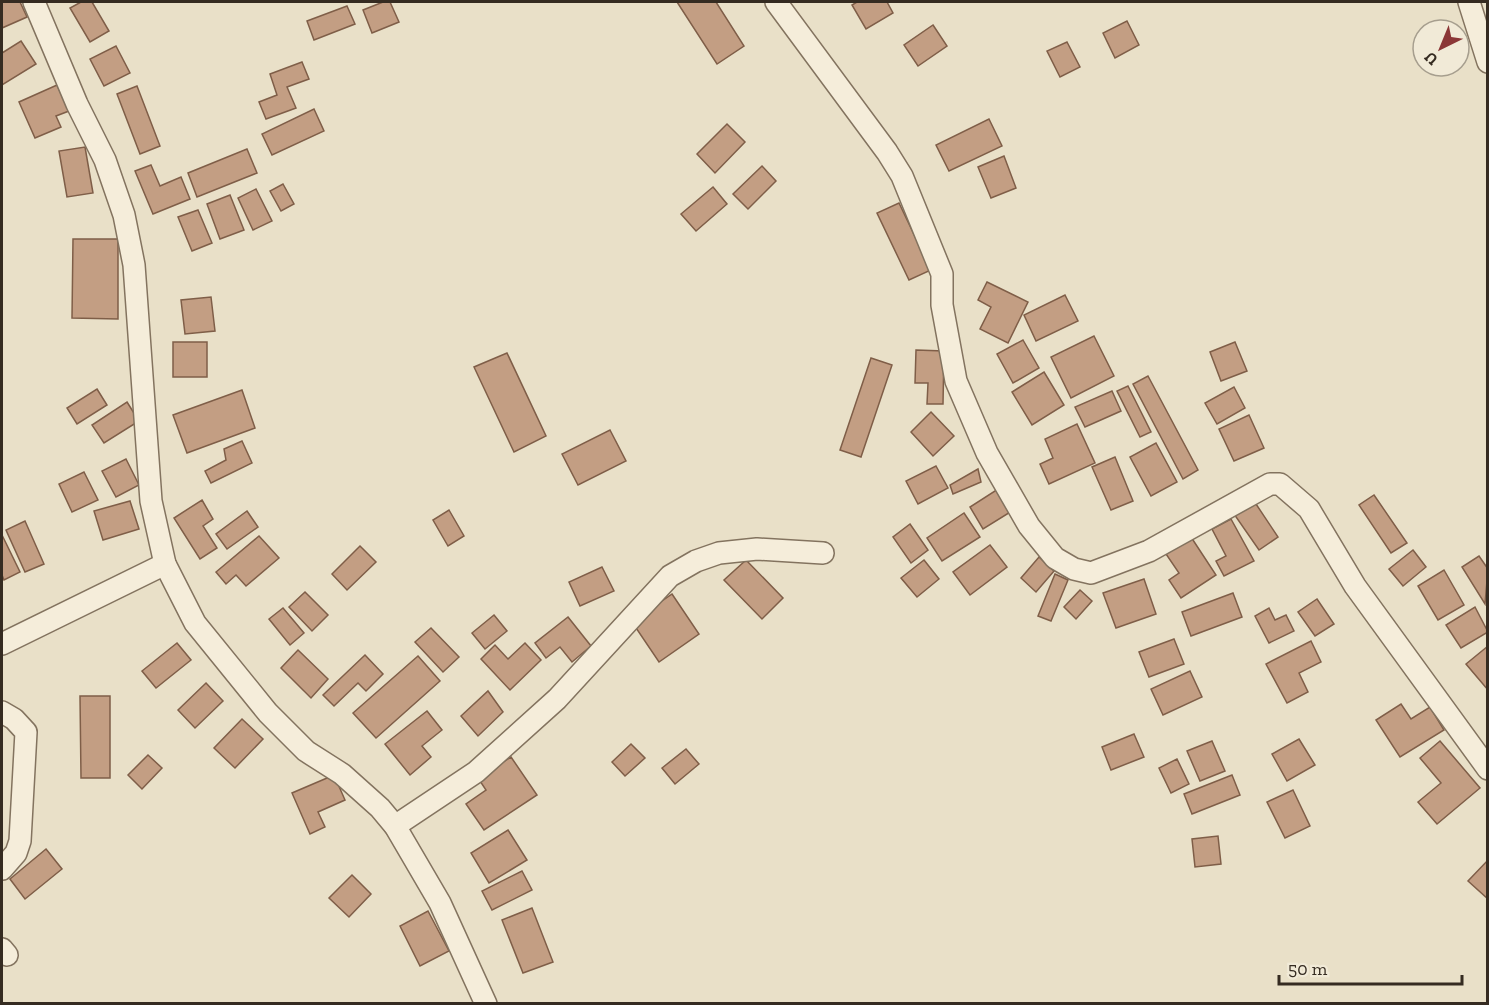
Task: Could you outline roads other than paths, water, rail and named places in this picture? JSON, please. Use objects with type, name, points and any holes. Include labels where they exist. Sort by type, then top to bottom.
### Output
[{"type":"street","points":[[34,2],[77,104],[105,160],[124,215],[134,265],[151,501],[165,564],[195,622],[268,713],[306,751],[342,774],[380,808],[395,826],[440,903],[486,1004]]},
{"type":"street","points":[[776,2],[902,176],[942,274],[942,305],[956,381],[987,453],[1029,526],[1055,558],[1074,569],[1091,573],[1149,551],[1270,484],[1280,484],[1309,509],[1355,586],[1488,770]]},
{"type":"street","points":[[1469,2],[1488,62]]},
{"type":"street","points":[[395,826],[476,772],[557,699],[670,576],[696,561],[719,553],[757,549],[823,553]]},
{"type":"street","points":[[2,644],[165,564]]},
{"type":"street","points":[[2,712],[14,719],[26,732],[20,841],[16,853],[2,869]]}]
